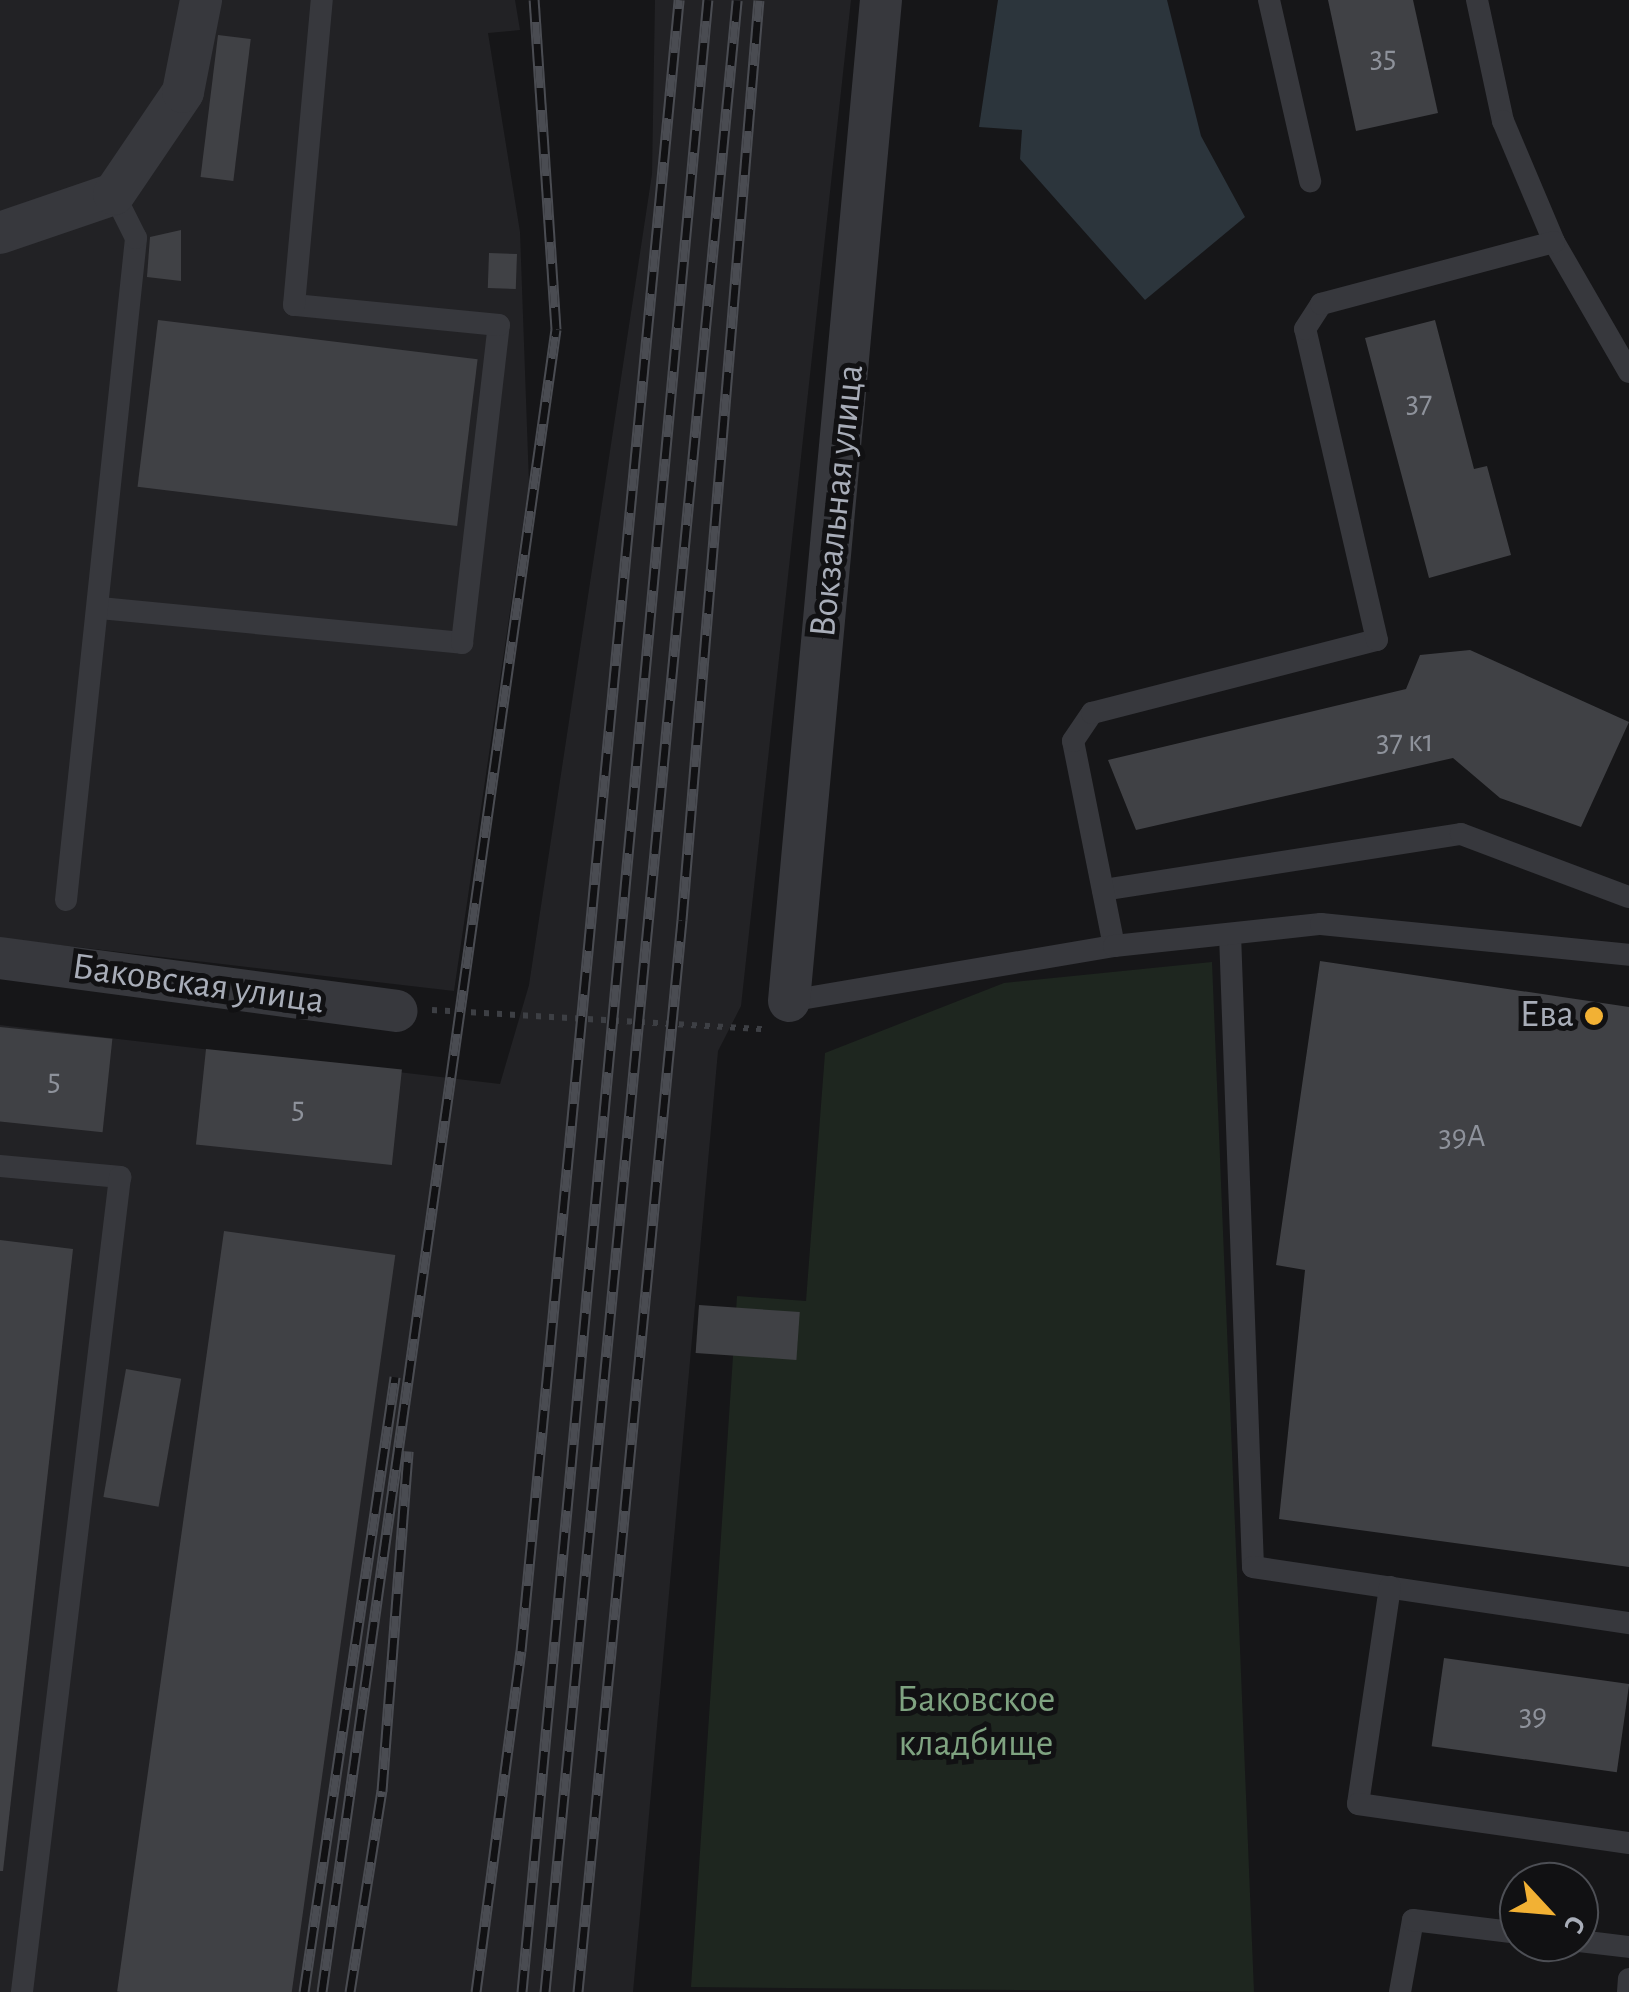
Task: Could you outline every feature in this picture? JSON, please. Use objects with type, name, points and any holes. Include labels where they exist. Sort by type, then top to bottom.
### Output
[{"type":"street","points":[[0,233],[114,194],[184,92],[201,0]]},
{"type":"street","name":"Вокзальная улица","points":[[789,1001],[882,0]]},
{"type":"street","name":"Баковская улица","points":[[0,958],[396,1011]]},
{"type":"lane","points":[[100,608],[462,643],[498,325],[294,305],[322,0]]},
{"type":"lane","points":[[1269,0],[1310,181]]},
{"type":"lane","points":[[1477,0],[1503,122],[1554,242],[1629,372]]},
{"type":"lane","points":[[66,900],[100,608],[136,238],[114,194]]},
{"type":"lane","points":[[1114,946],[1073,741],[1092,713],[1377,640],[1304,329],[1320,304],[1554,242]]},
{"type":"lane","points":[[1102,890],[1461,834],[1629,898]]},
{"type":"lane","points":[[789,1001],[1114,946],[1230,934],[1392,926],[1629,955]]},
{"type":"lane","points":[[1230,934],[1253,1567],[1629,1623]]},
{"type":"lane","points":[[0,1166],[120,1177],[22,1992]]},
{"type":"lane","points":[[1390,1587],[1358,1804],[1629,1843]]},
{"type":"lane","points":[[1400,1992],[1413,1920],[1499,1931]]},
{"type":"lane","points":[[1599,1943],[1629,1947]]},
{"type":"lane","points":[[1628,1992],[1629,1980]]},
{"type":"path","points":[[396,1011],[779,1030],[789,1001]]},
{"type":"shaded area","points":[[0,0],[515,0],[520,30],[488,33],[520,232],[529,483],[454,991],[0,938]]},
{"type":"shaded area","points":[[655,0],[851,0],[741,1006],[718,1051],[633,1992],[0,1992],[0,1025],[500,1084],[529,985],[652,174]]},
{"type":"shaded area","points":[[998,0],[1167,0],[1201,136],[1245,217],[1145,300],[1020,159],[1022,130],[979,127]]},
{"type":"green space","name":"Баковское кладбище","points":[[1212,962],[1254,1992],[691,1987],[737,1296],[806,1301],[825,1053],[1004,983]]},
{"type":"building","points":[[1328,0],[1413,0],[1438,113],[1356,131]]},
{"type":"building","points":[[218,35],[251,39],[233,181],[201,177]]},
{"type":"building","points":[[181,230],[181,281],[147,277],[150,237]]},
{"type":"building","points":[[489,253],[517,254],[516,289],[488,288]]},
{"type":"building","points":[[158,320],[478,359],[457,526],[138,487]]},
{"type":"building","points":[[1435,320],[1474,469],[1487,466],[1511,555],[1429,578],[1365,338]]},
{"type":"building","points":[[1470,650],[1629,722],[1581,827],[1500,798],[1453,758],[1136,830],[1108,760],[1406,689],[1420,655]]},
{"type":"building","points":[[1320,961],[1629,1007],[1629,1567],[1279,1519],[1305,1270],[1276,1265]]},
{"type":"building","points":[[0,1027],[112,1039],[103,1132],[0,1122]]},
{"type":"building","points":[[206,1049],[402,1070],[392,1165],[196,1144]]},
{"type":"building","points":[[224,1231],[395,1255],[292,1992],[117,1992]]},
{"type":"building","points":[[0,1240],[73,1249],[3,1871],[0,1871]]},
{"type":"building","points":[[699,1305],[800,1312],[796,1360],[696,1353]]},
{"type":"building","points":[[126,1369],[181,1379],[159,1507],[103,1497]]},
{"type":"building","points":[[1444,1658],[1629,1684],[1617,1772],[1432,1746]]},
{"type":"railway","points":[[322,1992],[556,329],[534,0]]},
{"type":"railway","points":[[476,1992],[521,1651],[679,0]]},
{"type":"railway","points":[[522,1992],[708,0]]},
{"type":"railway","points":[[545,1992],[737,0]]},
{"type":"railway","points":[[578,1992],[682,920],[759,0]]},
{"type":"railway","points":[[304,1992],[395,1377]]},
{"type":"railway","points":[[350,1992],[382,1791],[408,1451]]},
{"type":"place","name":"Ева","points":[[1594,1016]]}]
